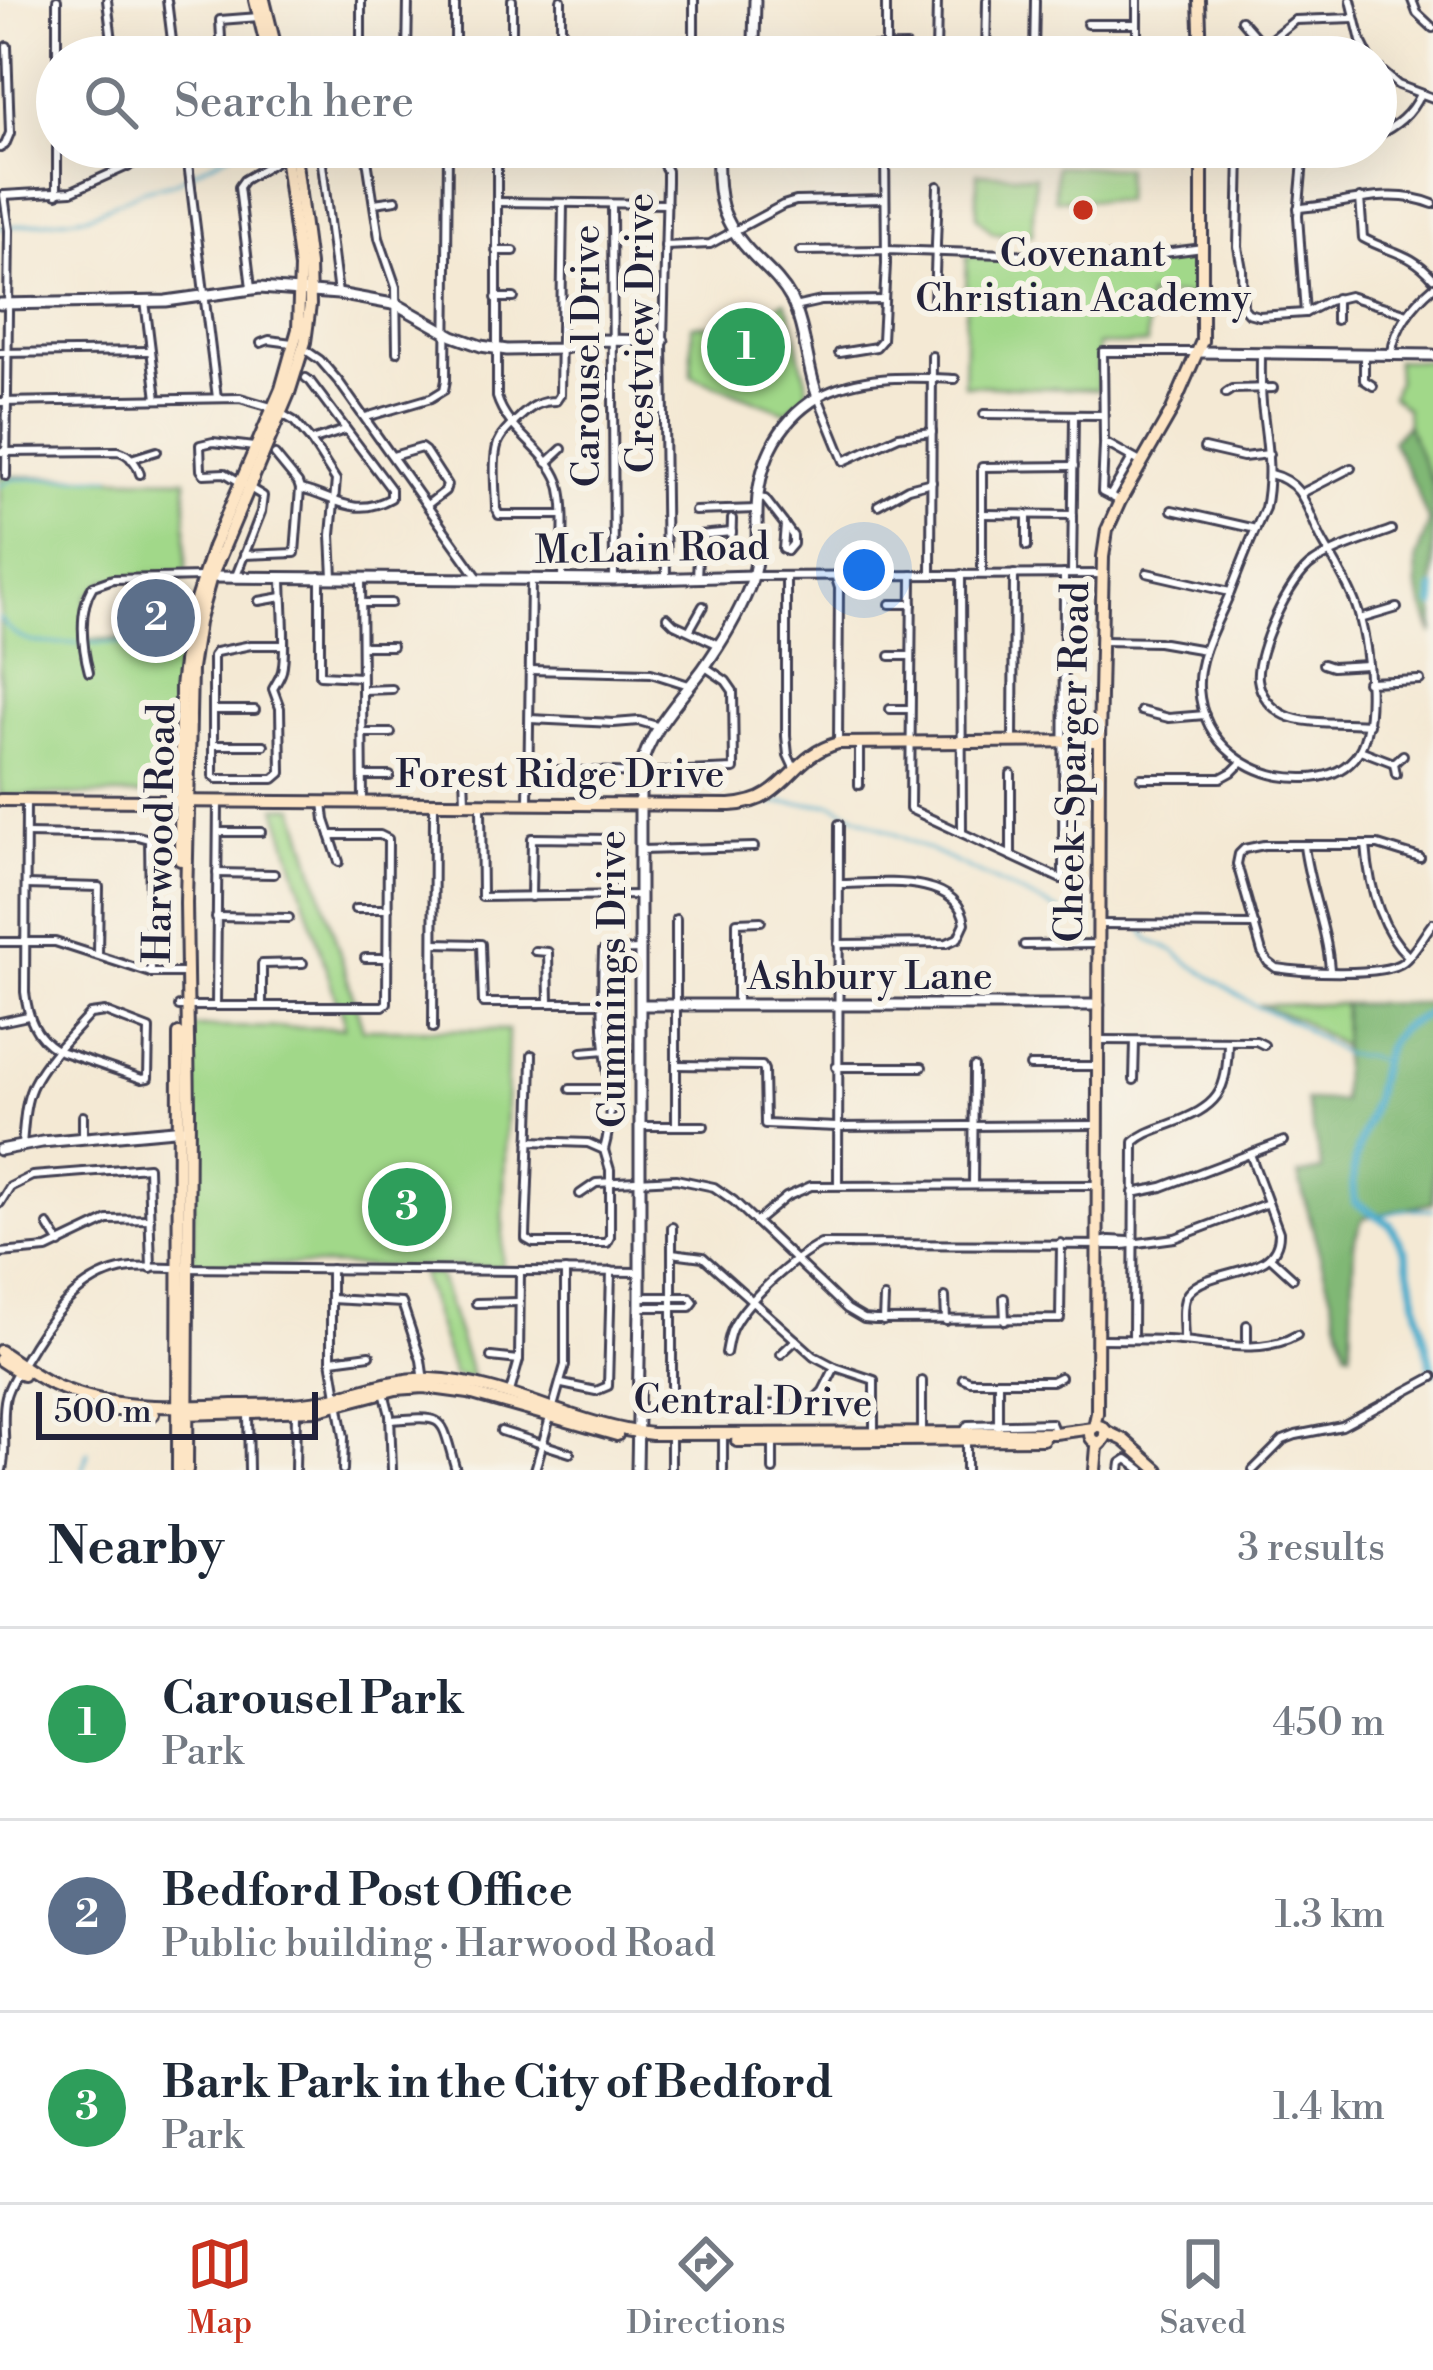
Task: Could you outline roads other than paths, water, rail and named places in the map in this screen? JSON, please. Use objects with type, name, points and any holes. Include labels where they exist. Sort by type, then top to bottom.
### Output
[{"type":"main road","points":[[255,0],[266,36]]},
{"type":"main road","points":[[264,0],[270,36]]},
{"type":"main road","points":[[1199,0],[1200,36]]},
{"type":"main road","name":"Harwood Road","points":[[182,1470],[187,690],[206,577],[300,347],[306,291],[292,168]]},
{"type":"main road","name":"Cheek-Sparger Road","points":[[1095,1468],[1104,542],[1115,499],[1171,412],[1199,352],[1204,318],[1202,168]]},
{"type":"main road","name":"Harwood Road","points":[[244,485],[256,447],[276,411]]},
{"type":"main road","name":"Forest Ridge Drive","points":[[0,800],[741,804],[769,793],[821,748],[838,743],[1099,742]]},
{"type":"main road","name":"Central Drive","points":[[0,1351],[20,1368]]},
{"type":"main road","name":"Central Drive","points":[[0,1360],[60,1391],[119,1408],[296,1412],[392,1382],[464,1383],[552,1413]]},
{"type":"main road","name":"Central Drive","points":[[248,1409],[337,1401],[424,1383],[637,1436],[965,1436],[998,1432],[1097,1436]]},
{"type":"main road","points":[[1097,1436],[1121,1438],[1158,1470]]},
{"type":"street","points":[[57,0],[57,36]]},
{"type":"street","points":[[107,0],[111,36]]},
{"type":"street","points":[[167,0],[172,36]]},
{"type":"street","points":[[361,0],[361,36]]},
{"type":"street","points":[[407,36],[408,0]]},
{"type":"street","points":[[455,0],[455,36]]},
{"type":"street","points":[[512,0],[512,36]]},
{"type":"street","points":[[561,0],[565,36]]},
{"type":"street","points":[[694,0],[694,36]]},
{"type":"street","points":[[751,36],[754,0]]},
{"type":"street","points":[[886,0],[886,36]]},
{"type":"street","points":[[936,36],[937,0]]},
{"type":"street","points":[[986,36],[987,0]]},
{"type":"street","points":[[1034,36],[1035,0]]},
{"type":"street","points":[[1137,0],[1137,36]]},
{"type":"street","points":[[1350,0],[1361,36]]},
{"type":"street","points":[[1412,0],[1417,14],[1433,28]]},
{"type":"street","points":[[220,36],[220,20],[260,17]]},
{"type":"street","points":[[1273,36],[1295,20],[1354,18]]},
{"type":"street","points":[[1241,20],[1255,36]]},
{"type":"street","points":[[1087,24],[1137,24]]},
{"type":"street","points":[[0,148],[10,133],[7,46]]},
{"type":"street","points":[[1397,83],[1433,98]]},
{"type":"street","points":[[1397,123],[1421,93]]},
{"type":"street","points":[[57,168],[57,194]]},
{"type":"street","points":[[7,476],[3,353],[9,230],[2,196],[80,189],[126,168]]},
{"type":"street","points":[[189,168],[217,398]]},
{"type":"street","points":[[251,288],[240,184],[263,168]]},
{"type":"street","points":[[322,168],[338,294]]},
{"type":"street","points":[[368,168],[379,238],[396,287],[398,352]]},
{"type":"street","points":[[365,417],[441,393],[446,380],[448,168]]},
{"type":"street","name":"Crestview Drive","points":[[496,202],[498,168]]},
{"type":"street","name":"Crestview Drive","points":[[666,168],[666,579]]},
{"type":"street","points":[[718,168],[724,215],[734,233],[782,285],[794,307],[818,397],[842,458],[846,461],[898,436],[932,432]]},
{"type":"street","points":[[839,353],[880,345],[882,340],[886,168]]},
{"type":"street","points":[[1240,168],[1238,247],[1244,310],[1252,316],[1305,313],[1336,298],[1354,296],[1408,314]]},
{"type":"street","points":[[1302,168],[1298,208],[1305,313]]},
{"type":"street","points":[[934,303],[938,186]]},
{"type":"street","points":[[1298,208],[1360,198],[1406,197],[1433,204]]},
{"type":"street","points":[[1360,198],[1363,238],[1419,263],[1433,282],[1408,314],[1394,355]]},
{"type":"street","points":[[665,246],[696,246],[734,233],[796,201],[886,199]]},
{"type":"street","points":[[374,203],[396,200]]},
{"type":"street","points":[[562,580],[559,482],[501,411],[497,397],[496,202],[667,204]]},
{"type":"street","points":[[755,202],[761,217]]},
{"type":"street","points":[[562,515],[499,515],[496,509],[497,443],[537,404],[560,398],[563,204]]},
{"type":"street","name":"Carousel Drive","points":[[612,204],[614,580]]},
{"type":"street","points":[[800,251],[1124,258],[1203,248]]},
{"type":"street","points":[[385,255],[396,249]]},
{"type":"street","points":[[496,251],[514,251]]},
{"type":"street","points":[[4,304],[145,301],[251,288],[306,291],[398,305],[447,333],[496,348],[561,349],[612,339],[663,341]]},
{"type":"street","points":[[496,298],[514,298]]},
{"type":"street","points":[[1336,298],[1336,320]]},
{"type":"street","points":[[794,307],[821,301],[884,300]]},
{"type":"street","points":[[145,301],[157,399]]},
{"type":"street","points":[[261,343],[269,340],[300,347],[325,364],[479,579]]},
{"type":"street","points":[[3,353],[151,351]]},
{"type":"street","points":[[1115,499],[1102,492],[1103,352],[1433,355]]},
{"type":"street","points":[[1262,353],[1270,474],[1265,508],[1205,650],[1199,688],[1205,715],[1226,749],[1242,762],[1271,775],[1317,778],[1341,768],[1360,750],[1369,724],[1360,619],[1302,494],[1288,480],[1270,474]]},
{"type":"street","points":[[1364,355],[1364,380],[1373,386]]},
{"type":"street","points":[[931,574],[932,356]]},
{"type":"street","points":[[275,455],[300,489],[350,508],[390,500],[392,492],[306,378]]},
{"type":"street","points":[[818,397],[867,381],[955,379]]},
{"type":"street","points":[[1226,393],[1273,388]]},
{"type":"street","name":"Cummings Drive","points":[[637,1470],[640,773],[660,727],[704,666],[753,576],[760,473],[769,448],[789,421],[818,397]]},
{"type":"street","points":[[3,402],[240,398],[276,411],[294,421],[334,476],[333,577]]},
{"type":"street","points":[[984,414],[1103,415]]},
{"type":"street","points":[[912,575],[911,810],[1063,879],[1075,415]]},
{"type":"street","points":[[311,441],[345,430]]},
{"type":"street","points":[[236,576],[263,499],[260,492],[225,473],[204,474],[200,445],[234,442],[256,447]]},
{"type":"street","points":[[1105,443],[1137,460]]},
{"type":"street","points":[[1204,448],[1235,456],[1269,454]]},
{"type":"street","points":[[547,464],[562,449]]},
{"type":"street","points":[[3,452],[118,451],[131,459],[140,474]]},
{"type":"street","points":[[131,459],[157,451]]},
{"type":"street","points":[[393,456],[424,451],[447,485],[427,505]]},
{"type":"street","points":[[982,574],[982,466],[1074,466]]},
{"type":"street","points":[[1302,494],[1351,468]]},
{"type":"street","points":[[878,506],[908,488],[932,482]]},
{"type":"street","points":[[244,555],[295,553],[300,489]]},
{"type":"street","points":[[695,511],[765,499],[784,525]]},
{"type":"street","points":[[1172,510],[1256,529]]},
{"type":"street","points":[[982,514],[1073,515]]},
{"type":"street","points":[[1027,514],[1027,545]]},
{"type":"street","points":[[730,552],[731,519]]},
{"type":"street","points":[[1369,724],[1288,718],[1267,701],[1258,671],[1293,582],[1312,563],[1390,530]]},
{"type":"street","points":[[697,578],[700,534],[731,532]]},
{"type":"street","points":[[698,552],[757,551]]},
{"type":"street","points":[[1147,573],[1230,592]]},
{"type":"street","points":[[961,574],[962,833]]},
{"type":"street","points":[[1013,574],[1013,742]]},
{"type":"street","name":"McLain Road","points":[[206,577],[614,580],[1102,574]]},
{"type":"street","points":[[836,575],[838,743]]},
{"type":"street","points":[[282,645],[251,645],[213,656],[214,777],[274,779],[281,773],[282,731],[273,689],[282,672],[283,576]]},
{"type":"street","points":[[320,576],[320,676],[362,677]]},
{"type":"street","points":[[786,576],[786,736],[794,768]]},
{"type":"street","points":[[89,672],[85,603],[93,586],[112,578],[206,577]]},
{"type":"street","points":[[361,577],[363,802]]},
{"type":"street","points":[[529,802],[531,579]]},
{"type":"street","points":[[259,601],[282,597]]},
{"type":"street","points":[[361,603],[391,603]]},
{"type":"street","points":[[890,604],[912,604]]},
{"type":"street","points":[[690,629],[704,606]]},
{"type":"street","points":[[1360,619],[1397,608]]},
{"type":"street","points":[[667,617],[717,644]]},
{"type":"street","points":[[1102,641],[1158,642],[1205,650]]},
{"type":"street","points":[[362,646],[392,646]]},
{"type":"street","points":[[890,656],[911,656]]},
{"type":"street","points":[[1323,664],[1366,665]]},
{"type":"street","points":[[529,769],[640,773],[734,769],[733,692],[704,666]]},
{"type":"street","points":[[530,670],[651,673],[689,685]]},
{"type":"street","points":[[1367,682],[1420,680]]},
{"type":"street","points":[[187,690],[212,688]]},
{"type":"street","points":[[362,690],[392,689]]},
{"type":"street","points":[[890,709],[910,709]]},
{"type":"street","points":[[212,710],[255,710]]},
{"type":"street","points":[[1142,712],[1169,718],[1205,715]]},
{"type":"street","points":[[530,719],[646,721],[660,727]]},
{"type":"street","points":[[363,733],[392,733]]},
{"type":"street","points":[[859,741],[859,785]]},
{"type":"street","points":[[212,745],[264,745]]},
{"type":"street","points":[[1360,750],[1394,763]]},
{"type":"street","points":[[1394,763],[1403,754]]},
{"type":"street","points":[[1141,778],[1220,778],[1242,762]]},
{"type":"street","points":[[1394,763],[1396,774]]},
{"type":"street","points":[[428,773],[464,774],[465,802]]},
{"type":"street","points":[[1011,774],[1011,856]]},
{"type":"street","points":[[364,776],[390,776]]},
{"type":"street","points":[[22,1145],[31,1084],[57,1050],[90,1015],[105,1012],[149,1029],[150,1075],[142,1079],[57,1050],[40,1036],[28,1016],[26,800]]},
{"type":"street","points":[[216,1006],[218,802]]},
{"type":"street","points":[[323,802],[339,862]]},
{"type":"street","points":[[433,1028],[434,802]]},
{"type":"street","points":[[481,802],[482,896],[641,895]]},
{"type":"street","points":[[838,1185],[839,824]]},
{"type":"street","points":[[218,832],[261,832]]},
{"type":"street","points":[[26,834],[149,839],[151,973]]},
{"type":"street","points":[[183,1006],[386,1005],[386,837],[329,835]]},
{"type":"street","points":[[531,897],[532,838],[608,839],[610,895]]},
{"type":"street","points":[[1366,845],[1382,920],[1408,956]]},
{"type":"street","points":[[1304,846],[1330,970]]},
{"type":"street","points":[[1420,858],[1388,847],[1304,846],[1248,848],[1240,854],[1238,864],[1264,957],[1276,968],[1386,969],[1402,963],[1433,923]]},
{"type":"street","points":[[640,850],[754,847]]},
{"type":"street","points":[[217,873],[274,874]]},
{"type":"street","points":[[838,884],[932,886],[963,911],[965,923],[962,934],[947,943],[838,944]]},
{"type":"street","points":[[26,885],[99,887],[98,956]]},
{"type":"street","points":[[355,909],[388,909]]},
{"type":"street","points":[[216,917],[289,918]]},
{"type":"street","points":[[676,920],[676,1126]]},
{"type":"street","points":[[737,1006],[737,922],[761,921]]},
{"type":"street","points":[[1099,924],[1255,925]]},
{"type":"street","points":[[0,942],[55,942],[151,973],[182,974]]},
{"type":"street","points":[[434,944],[481,944],[483,1004],[603,1003]]},
{"type":"street","points":[[1024,945],[1099,944]]},
{"type":"street","points":[[532,1055],[528,1242],[608,1243],[610,1166],[604,1150],[611,1089],[603,951],[641,950]]},
{"type":"street","points":[[535,952],[548,952],[549,1003]]},
{"type":"street","points":[[364,958],[388,958]]},
{"type":"street","points":[[262,1006],[262,964],[303,963]]},
{"type":"street","name":"Ashbury Lane","points":[[641,1005],[1099,1005]]},
{"type":"street","points":[[0,1022],[28,1016]]},
{"type":"street","points":[[1099,1040],[1264,1045]]},
{"type":"street","points":[[1134,1080],[1135,1040]]},
{"type":"street","points":[[1133,1340],[1134,1148],[1138,1138],[1192,1115],[1215,1098],[1227,1078],[1228,1041]]},
{"type":"street","points":[[582,1052],[606,1050]]},
{"type":"street","points":[[676,1065],[762,1066],[765,1124],[1098,1125]]},
{"type":"street","points":[[836,1066],[922,1066]]},
{"type":"street","points":[[1030,1066],[1099,1066]]},
{"type":"street","points":[[973,1185],[974,1067]]},
{"type":"street","points":[[570,1089],[611,1089]]},
{"type":"street","points":[[1187,1106],[1192,1115]]},
{"type":"street","points":[[83,1116],[83,1138]]},
{"type":"street","points":[[641,1126],[704,1126]]},
{"type":"street","points":[[0,1150],[184,1129]]},
{"type":"street","points":[[529,1141],[588,1143],[604,1150]]},
{"type":"street","points":[[1133,1193],[1152,1191],[1284,1141]]},
{"type":"street","points":[[1184,1341],[1187,1294],[1270,1257],[1280,1238],[1250,1154]]},
{"type":"street","points":[[0,1203],[10,1187],[32,1176],[148,1167],[151,1269]]},
{"type":"street","points":[[580,1195],[596,1183],[610,1181],[714,1186],[854,1315],[883,1321],[1060,1319],[1061,1244]]},
{"type":"street","points":[[788,1184],[797,1190]]},
{"type":"street","points":[[756,1222],[797,1190],[811,1186],[1098,1185]]},
{"type":"street","points":[[726,1353],[734,1326],[752,1301],[821,1244],[1123,1245],[1164,1241],[1268,1203]]},
{"type":"street","points":[[0,1253],[42,1251],[108,1220],[150,1219]]},
{"type":"street","points":[[48,1225],[60,1244]]},
{"type":"street","points":[[672,1226],[671,1402],[809,1405],[836,1367]]},
{"type":"street","points":[[672,1253],[703,1257],[819,1359],[874,1380],[874,1437]]},
{"type":"street","points":[[1270,1257],[1293,1278]]},
{"type":"street","points":[[2,1470],[5,1400],[20,1368],[50,1320],[74,1294],[110,1274],[132,1268],[640,1272]]},
{"type":"street","points":[[331,1269],[331,1360],[344,1437],[344,1470]]},
{"type":"street","points":[[509,1396],[519,1360],[520,1271]]},
{"type":"street","points":[[535,1470],[565,1365],[565,1271]]},
{"type":"street","points":[[562,1384],[588,1391],[608,1386],[611,1271]]},
{"type":"street","points":[[672,1297],[694,1301],[690,1307],[640,1302],[672,1297]]},
{"type":"street","points":[[945,1297],[946,1321]]},
{"type":"street","points":[[883,1321],[884,1298]]},
{"type":"street","points":[[1004,1298],[1005,1321]]},
{"type":"street","points":[[331,1299],[402,1303],[424,1383]]},
{"type":"street","points":[[476,1303],[519,1302]]},
{"type":"street","points":[[1247,1325],[1247,1345]]},
{"type":"street","points":[[1096,1340],[1247,1345],[1297,1335]]},
{"type":"street","points":[[782,1354],[796,1340]]},
{"type":"street","points":[[331,1360],[370,1355]]},
{"type":"street","points":[[491,1357],[519,1360]]},
{"type":"street","points":[[963,1378],[998,1382],[1060,1377]]},
{"type":"street","points":[[1253,1470],[1282,1440],[1342,1426],[1433,1377]]},
{"type":"street","points":[[922,1382],[922,1436]]},
{"type":"street","points":[[998,1382],[998,1432]]},
{"type":"street","points":[[385,1392],[392,1470]]},
{"type":"street","points":[[248,1409],[249,1470]]},
{"type":"street","points":[[296,1412],[296,1470]]},
{"type":"street","points":[[391,1420],[437,1420],[456,1470]]},
{"type":"street","points":[[501,1431],[570,1453]]},
{"type":"street","points":[[965,1436],[966,1470]]},
{"type":"street","points":[[671,1437],[671,1470]]},
{"type":"street","points":[[723,1438],[723,1470]]},
{"type":"street","points":[[773,1438],[773,1470]]},
{"type":"street","points":[[1120,1470],[1120,1463],[1127,1459],[1142,1470]]},
{"type":"waterway","points":[[0,228],[88,216],[202,168]]},
{"type":"waterway","points":[[0,486],[13,479],[111,477]]},
{"type":"waterway","points":[[1433,590],[1433,604]]},
{"type":"waterway","points":[[0,619],[26,640],[78,643]]},
{"type":"waterway","points":[[89,643],[176,644]]},
{"type":"waterway","points":[[771,803],[831,804],[1070,916],[1092,920]]},
{"type":"waterway","points":[[1143,929],[1149,940],[1174,951],[1257,1007],[1294,1022],[1344,1054],[1380,1062]]},
{"type":"waterway","points":[[1432,1371],[1405,1251],[1390,1224],[1355,1202],[1353,1187],[1358,1149],[1386,1051],[1398,1031],[1433,1009]]},
{"type":"waterway","points":[[1379,1216],[1408,1209],[1433,1210]]},
{"type":"waterway","points":[[83,1470],[88,1452]]},
{"type":"place","name":"Covenant Christian Academy","points":[[1083,210]]},
{"type":"place","name":"Carousel Park","points":[[746,347]]},
{"type":"place","name":"Bedford Post Office","points":[[156,618]]},
{"type":"place","name":"Bark Park in the City of Bedford","points":[[407,1207]]}]
